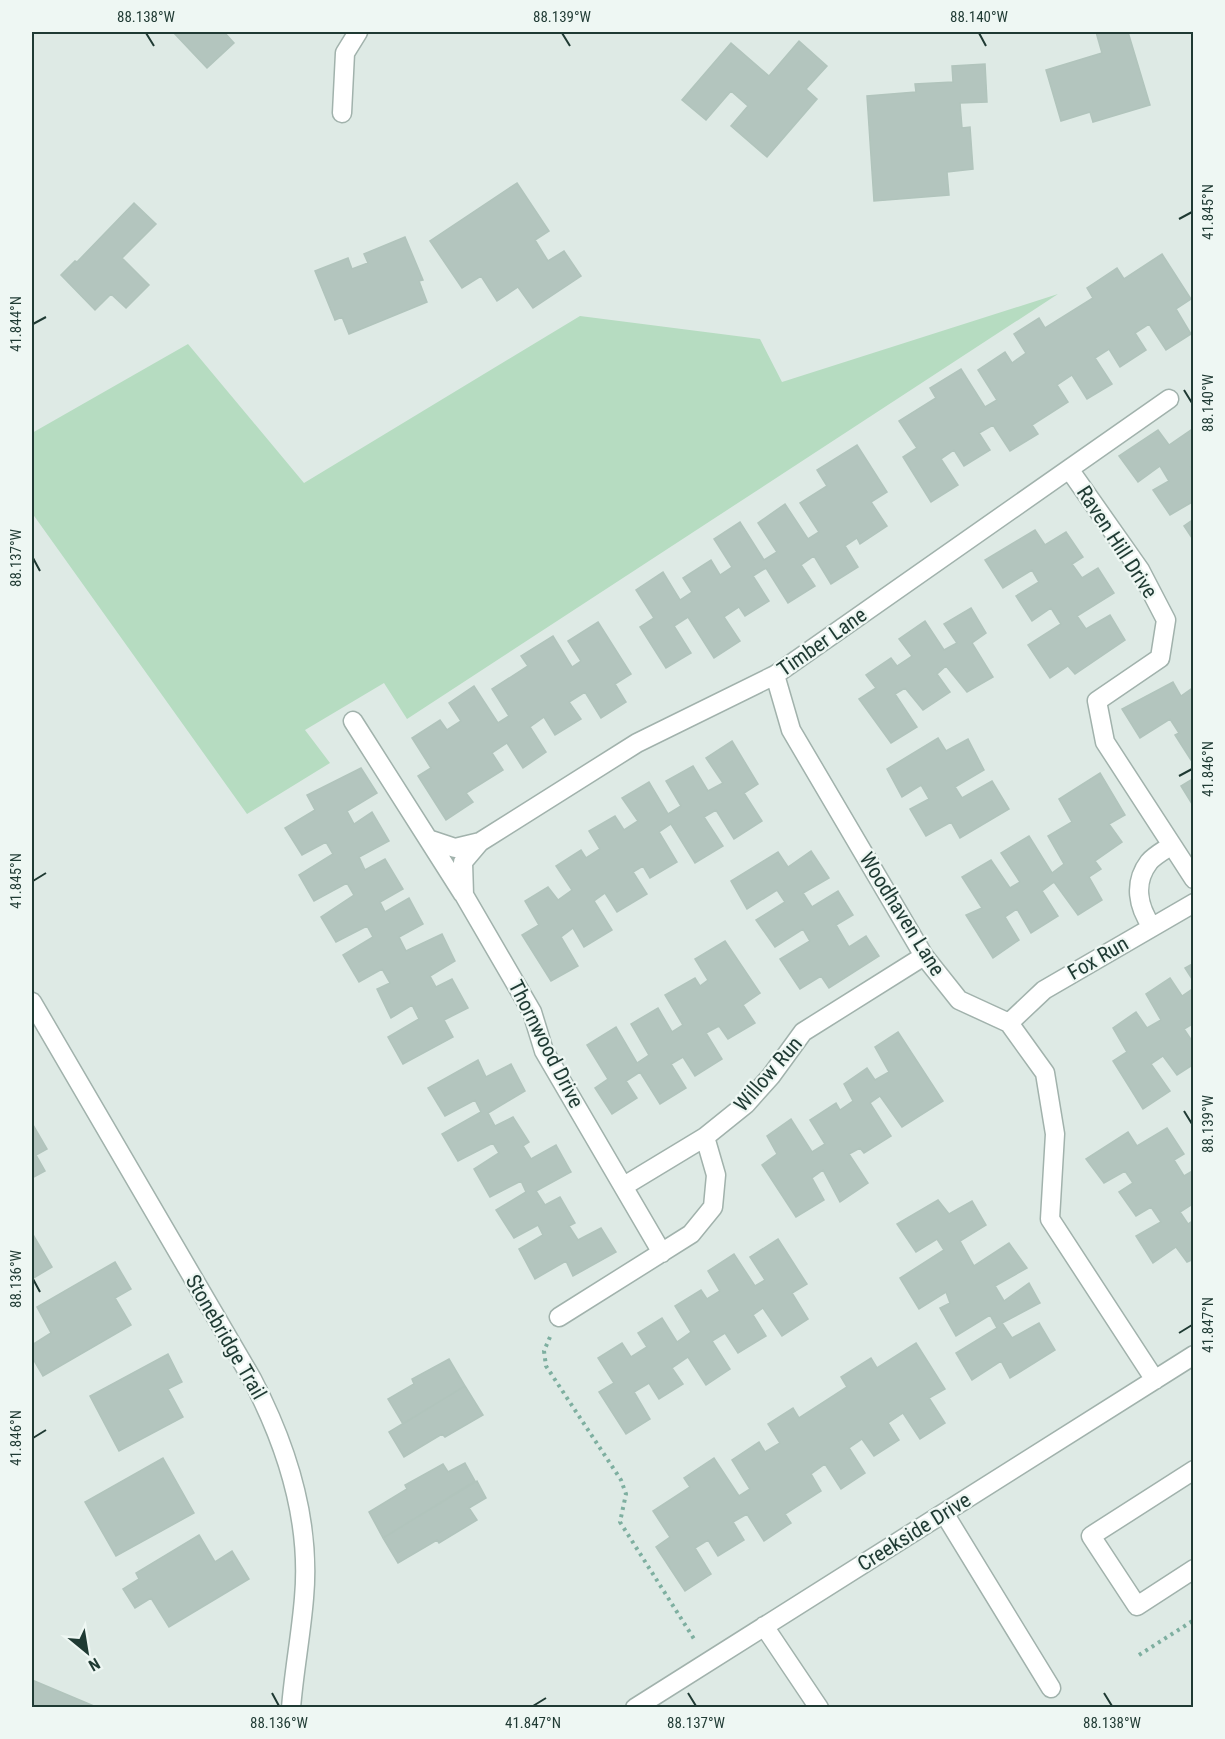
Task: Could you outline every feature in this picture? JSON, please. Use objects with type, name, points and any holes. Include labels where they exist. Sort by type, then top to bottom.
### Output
[{"type":"street","points":[[342,112],[345,53],[358,32]]},
{"type":"street","name":"Timber Lane","points":[[463,862],[480,842],[637,743],[775,675],[1169,399]]},
{"type":"street","name":"Raven Hill Drive","points":[[1069,469],[1140,570],[1166,620],[1160,658],[1097,701],[1106,742],[1194,879]]},
{"type":"street","name":"Woodhaven Lane","points":[[775,675],[791,730],[924,956],[959,1000],[1009,1023],[1045,1073],[1055,1134],[1050,1219],[1155,1380]]},
{"type":"street","points":[[353,721],[464,895]]},
{"type":"street","points":[[428,839],[455,848],[480,842]]},
{"type":"street","points":[[1152,927],[1143,915],[1139,899],[1139,880],[1150,861],[1172,845]]},
{"type":"street","name":"Thornwood Drive","points":[[463,862],[464,895],[532,1012],[544,1051],[662,1253]]},
{"type":"street","name":"Fox Run","points":[[1009,1023],[1044,990],[1194,903]]},
{"type":"street","name":"Willow Run","points":[[624,1186],[705,1137],[746,1104],[771,1076],[804,1032],[924,956]]},
{"type":"street","name":"Stonebridge Trail","points":[[32,1002],[252,1379],[269,1411],[280,1440],[299,1507],[305,1564],[304,1597],[291,1707]]},
{"type":"street","points":[[559,1317],[691,1234],[713,1208],[716,1175],[705,1137]]},
{"type":"street","name":"Creekside Drive","points":[[635,1707],[1194,1355]]},
{"type":"street","points":[[1194,1470],[1091,1536],[1137,1606],[1194,1569]]},
{"type":"street","points":[[944,1513],[1051,1688]]},
{"type":"street","points":[[764,1626],[819,1707]]},
{"type":"path","points":[[559,1317],[555,1330],[546,1342],[544,1351],[546,1366],[621,1480],[626,1494],[620,1522],[709,1661]]},
{"type":"path","points":[[1139,1655],[1194,1620]]},
{"type":"green space","points":[[1058,294],[407,719],[384,683],[305,730],[330,763],[247,814],[32,513],[32,433],[188,344],[304,483],[580,316],[760,339],[782,382]]},
{"type":"building","points":[[173,32],[224,32],[234,43],[207,68]]},
{"type":"building","points":[[1096,32],[1128,32],[1150,105],[1093,122],[1090,112],[1061,121],[1046,70],[1102,53]]},
{"type":"building","points":[[799,41],[827,66],[806,89],[817,99],[767,157],[731,126],[748,106],[731,91],[706,120],[682,100],[731,43],[769,76]]},
{"type":"building","points":[[985,64],[987,102],[960,103],[962,128],[970,127],[973,169],[947,172],[949,195],[874,201],[867,96],[916,92],[915,84],[953,82],[952,66]]},
{"type":"building","points":[[517,183],[549,231],[535,240],[548,261],[564,251],[581,276],[533,308],[518,287],[497,301],[481,276],[462,288],[430,241]]},
{"type":"building","points":[[134,203],[156,224],[122,258],[149,285],[126,308],[111,294],[95,310],[61,275],[75,261],[77,262]]},
{"type":"building","points":[[405,237],[423,280],[419,281],[427,302],[349,334],[342,317],[335,320],[315,271],[348,258],[352,269],[368,263],[364,254]]},
{"type":"building","points":[[1162,254],[1191,299],[1176,309],[1191,334],[1166,350],[1149,324],[1135,333],[1146,350],[1120,367],[1109,349],[1095,358],[1112,384],[1087,399],[1072,375],[1057,385],[1068,402],[1032,425],[1038,434],[1010,451],[993,425],[979,433],[990,450],[964,466],[954,450],[941,459],[958,485],[931,502],[903,457],[917,448],[899,421],[936,398],[930,388],[961,369],[985,407],[997,400],[978,370],[1005,352],[1012,363],[1026,353],[1014,334],[1039,318],[1045,328],[1093,298],[1087,288],[1117,268],[1124,279]]},
{"type":"building","points":[[1194,428],[1194,466],[1191,467],[1194,470],[1194,501],[1170,515],[1153,490],[1169,481],[1160,466],[1138,482],[1119,456],[1158,430],[1169,445]]},
{"type":"building","points":[[857,445],[887,492],[871,502],[887,526],[860,544],[857,538],[845,546],[858,567],[831,584],[814,556],[801,565],[815,586],[788,603],[766,568],[753,576],[769,601],[745,616],[739,607],[724,617],[740,641],[714,658],[688,617],[674,626],[691,653],[666,668],[640,627],[654,618],[636,590],[663,572],[680,600],[692,592],[683,578],[711,560],[720,575],[732,567],[714,539],[740,522],[764,560],[777,552],[758,523],[785,504],[808,539],[819,532],[800,503],[827,486],[817,470]]},
{"type":"building","points":[[1194,519],[1194,541],[1184,526]]},
{"type":"building","points":[[1035,530],[1045,545],[1066,532],[1083,557],[1072,564],[1082,578],[1098,568],[1114,593],[1077,616],[1086,629],[1110,615],[1125,640],[1075,674],[1068,666],[1050,678],[1028,645],[1061,624],[1051,608],[1032,621],[1016,596],[1039,582],[1032,570],[1003,588],[985,560]]},
{"type":"building","points":[[971,608],[986,633],[972,643],[993,677],[967,692],[946,666],[937,674],[950,692],[923,710],[905,688],[895,694],[917,727],[891,743],[859,699],[876,688],[866,675],[891,658],[897,666],[912,656],[899,639],[925,621],[944,650],[957,643],[944,624]]},
{"type":"building","points":[[598,622],[631,674],[615,684],[626,702],[601,718],[585,692],[569,702],[581,719],[555,735],[544,717],[530,727],[546,752],[523,768],[507,743],[492,753],[503,770],[466,793],[473,802],[446,820],[418,776],[431,768],[412,738],[440,720],[447,730],[461,721],[449,703],[474,686],[498,723],[509,716],[492,689],[528,666],[521,656],[553,636],[572,667],[581,661],[568,641]]},
{"type":"building","points":[[1173,682],[1181,696],[1194,687],[1194,759],[1191,760],[1175,735],[1179,733],[1170,719],[1140,738],[1122,709]]},
{"type":"building","points":[[938,738],[946,751],[968,739],[984,770],[955,787],[962,798],[992,781],[1009,809],[960,838],[951,822],[926,836],[910,809],[929,799],[921,785],[902,797],[887,769]]},
{"type":"building","points":[[732,741],[758,784],[744,793],[762,821],[734,839],[716,810],[704,817],[723,846],[695,863],[671,824],[659,832],[677,862],[650,878],[643,866],[633,872],[647,894],[617,912],[605,893],[594,901],[612,930],[584,947],[573,928],[561,937],[578,966],[551,981],[522,935],[539,925],[525,901],[548,887],[558,900],[572,890],[556,866],[581,850],[586,858],[600,849],[589,831],[615,816],[624,830],[638,821],[622,798],[649,782],[668,814],[681,806],[666,781],[693,766],[708,791],[723,783],[706,758]]},
{"type":"building","points":[[361,768],[377,793],[347,811],[354,824],[372,812],[389,841],[359,857],[365,870],[385,859],[403,889],[380,902],[385,912],[409,898],[423,924],[399,937],[406,951],[442,934],[455,961],[430,976],[436,987],[452,979],[468,1008],[444,1020],[453,1037],[403,1064],[388,1037],[419,1019],[412,1005],[391,1018],[377,989],[390,983],[382,969],[359,982],[343,955],[373,937],[367,926],[336,942],[321,917],[354,895],[347,883],[314,901],[299,875],[333,854],[326,842],[302,855],[285,828],[315,810],[307,795]]},
{"type":"building","points":[[1100,773],[1125,815],[1109,824],[1122,842],[1095,861],[1101,869],[1089,877],[1102,900],[1078,915],[1054,882],[1042,891],[1058,916],[1031,933],[1017,909],[1005,917],[1019,940],[993,958],[966,915],[982,908],[962,877],[991,860],[1010,888],[1020,882],[1001,853],[1029,836],[1052,873],[1064,864],[1048,836],[1072,822],[1059,799]]},
{"type":"building","points":[[1194,778],[1194,807],[1181,786]]},
{"type":"building","points":[[811,851],[829,878],[803,893],[812,907],[838,891],[853,915],[836,925],[849,947],[866,936],[879,956],[829,988],[821,976],[800,989],[780,959],[810,941],[803,929],[775,947],[756,920],[785,902],[777,890],[747,909],[731,881],[778,852],[788,867]]},
{"type":"building","points":[[725,941],[760,993],[743,1005],[755,1023],[728,1039],[719,1026],[706,1033],[722,1059],[695,1076],[683,1057],[671,1064],[686,1088],[660,1104],[640,1072],[626,1081],[637,1098],[612,1114],[595,1088],[608,1079],[587,1045],[616,1027],[637,1063],[649,1055],[631,1024],[658,1008],[672,1032],[683,1025],[665,995],[695,978],[700,986],[708,980],[695,959]]},
{"type":"building","points":[[1194,963],[1194,982],[1185,968]]},
{"type":"building","points":[[1170,978],[1182,996],[1194,988],[1194,1023],[1184,1029],[1194,1044],[1194,1064],[1177,1075],[1163,1056],[1151,1064],[1170,1091],[1143,1109],[1113,1061],[1127,1052],[1113,1028],[1136,1012],[1147,1028],[1161,1020],[1146,994]]},
{"type":"building","points":[[898,1032],[943,1101],[902,1127],[880,1096],[870,1103],[891,1136],[864,1153],[860,1148],[849,1154],[868,1183],[840,1202],[823,1170],[812,1178],[824,1200],[796,1217],[762,1165],[777,1154],[767,1136],[791,1119],[812,1152],[825,1144],[810,1120],[836,1103],[840,1110],[853,1101],[844,1084],[867,1068],[875,1080],[889,1072],[875,1047]]},
{"type":"building","points":[[478,1060],[486,1077],[511,1064],[525,1091],[488,1113],[495,1126],[513,1117],[529,1142],[523,1146],[531,1159],[556,1145],[571,1172],[536,1191],[545,1205],[560,1197],[575,1223],[569,1226],[578,1240],[601,1228],[616,1252],[573,1276],[566,1261],[535,1279],[519,1249],[543,1235],[538,1225],[514,1238],[496,1210],[526,1192],[521,1181],[490,1197],[474,1169],[499,1153],[493,1143],[458,1161],[442,1134],[481,1112],[475,1100],[445,1116],[428,1088]]},
{"type":"building","points":[[32,1123],[47,1149],[36,1155],[45,1171],[32,1178]]},
{"type":"building","points":[[1167,1128],[1184,1154],[1174,1160],[1184,1176],[1194,1170],[1194,1203],[1180,1212],[1188,1224],[1194,1220],[1194,1259],[1187,1262],[1176,1247],[1153,1263],[1136,1236],[1161,1222],[1151,1207],[1136,1216],[1119,1192],[1133,1183],[1125,1171],[1104,1183],[1086,1159],[1128,1132],[1137,1146]]},
{"type":"building","points":[[938,1200],[949,1214],[972,1201],[986,1225],[960,1241],[974,1266],[1009,1243],[1027,1268],[995,1286],[1004,1301],[1029,1283],[1040,1303],[1002,1323],[1012,1338],[1039,1323],[1055,1350],[1010,1378],[1001,1361],[972,1380],[956,1353],[997,1328],[990,1315],[956,1336],[940,1308],[950,1303],[946,1292],[919,1309],[900,1278],[944,1250],[937,1239],[916,1252],[897,1224]]},
{"type":"building","points":[[32,1233],[52,1267],[32,1279]]},
{"type":"building","points":[[778,1239],[807,1284],[792,1293],[808,1319],[782,1336],[763,1308],[753,1315],[766,1336],[738,1353],[725,1333],[712,1341],[730,1369],[706,1385],[688,1357],[672,1368],[683,1384],[659,1399],[649,1383],[634,1392],[650,1419],[626,1434],[599,1392],[614,1383],[598,1358],[622,1343],[631,1357],[647,1347],[638,1333],[662,1318],[677,1342],[691,1332],[675,1306],[701,1290],[707,1299],[720,1291],[708,1271],[734,1254],[755,1286],[765,1280],[750,1257]]},
{"type":"building","points":[[115,1262],[131,1289],[115,1298],[131,1325],[43,1376],[32,1357],[32,1345],[51,1333],[37,1307]]},
{"type":"building","points":[[916,1343],[945,1389],[929,1398],[945,1423],[920,1439],[903,1413],[888,1423],[899,1440],[874,1456],[862,1439],[849,1448],[865,1473],[841,1489],[825,1464],[811,1474],[821,1491],[785,1514],[791,1523],[764,1541],[747,1514],[733,1522],[744,1540],[718,1556],[708,1540],[695,1548],[711,1574],[685,1591],[656,1547],[670,1537],[653,1511],[690,1487],[684,1478],[714,1458],[739,1496],[750,1489],[732,1460],[759,1442],[765,1452],[780,1443],[768,1424],[793,1408],[799,1418],[847,1387],[841,1377],[871,1358],[877,1368]]},
{"type":"building","points":[[168,1354],[182,1382],[168,1389],[183,1417],[119,1451],[90,1396]]},
{"type":"building","points":[[449,1359],[465,1386],[403,1424],[388,1399],[414,1384],[412,1379]]},
{"type":"building","points":[[465,1386],[483,1415],[445,1437],[442,1434],[404,1457],[389,1432]]},
{"type":"building","points":[[163,1458],[194,1513],[116,1556],[85,1502]]},
{"type":"building","points":[[465,1463],[475,1481],[383,1538],[369,1512],[407,1489],[405,1485],[443,1464],[448,1472]]},
{"type":"building","points":[[477,1481],[486,1498],[469,1508],[477,1520],[439,1543],[437,1540],[398,1563],[383,1538]]},
{"type":"building","points":[[199,1535],[215,1562],[232,1551],[249,1579],[169,1627],[151,1598],[135,1608],[123,1589],[139,1579],[136,1573]]},
{"type":"building","points":[[32,1680],[94,1706],[94,1708],[32,1708]]}]
